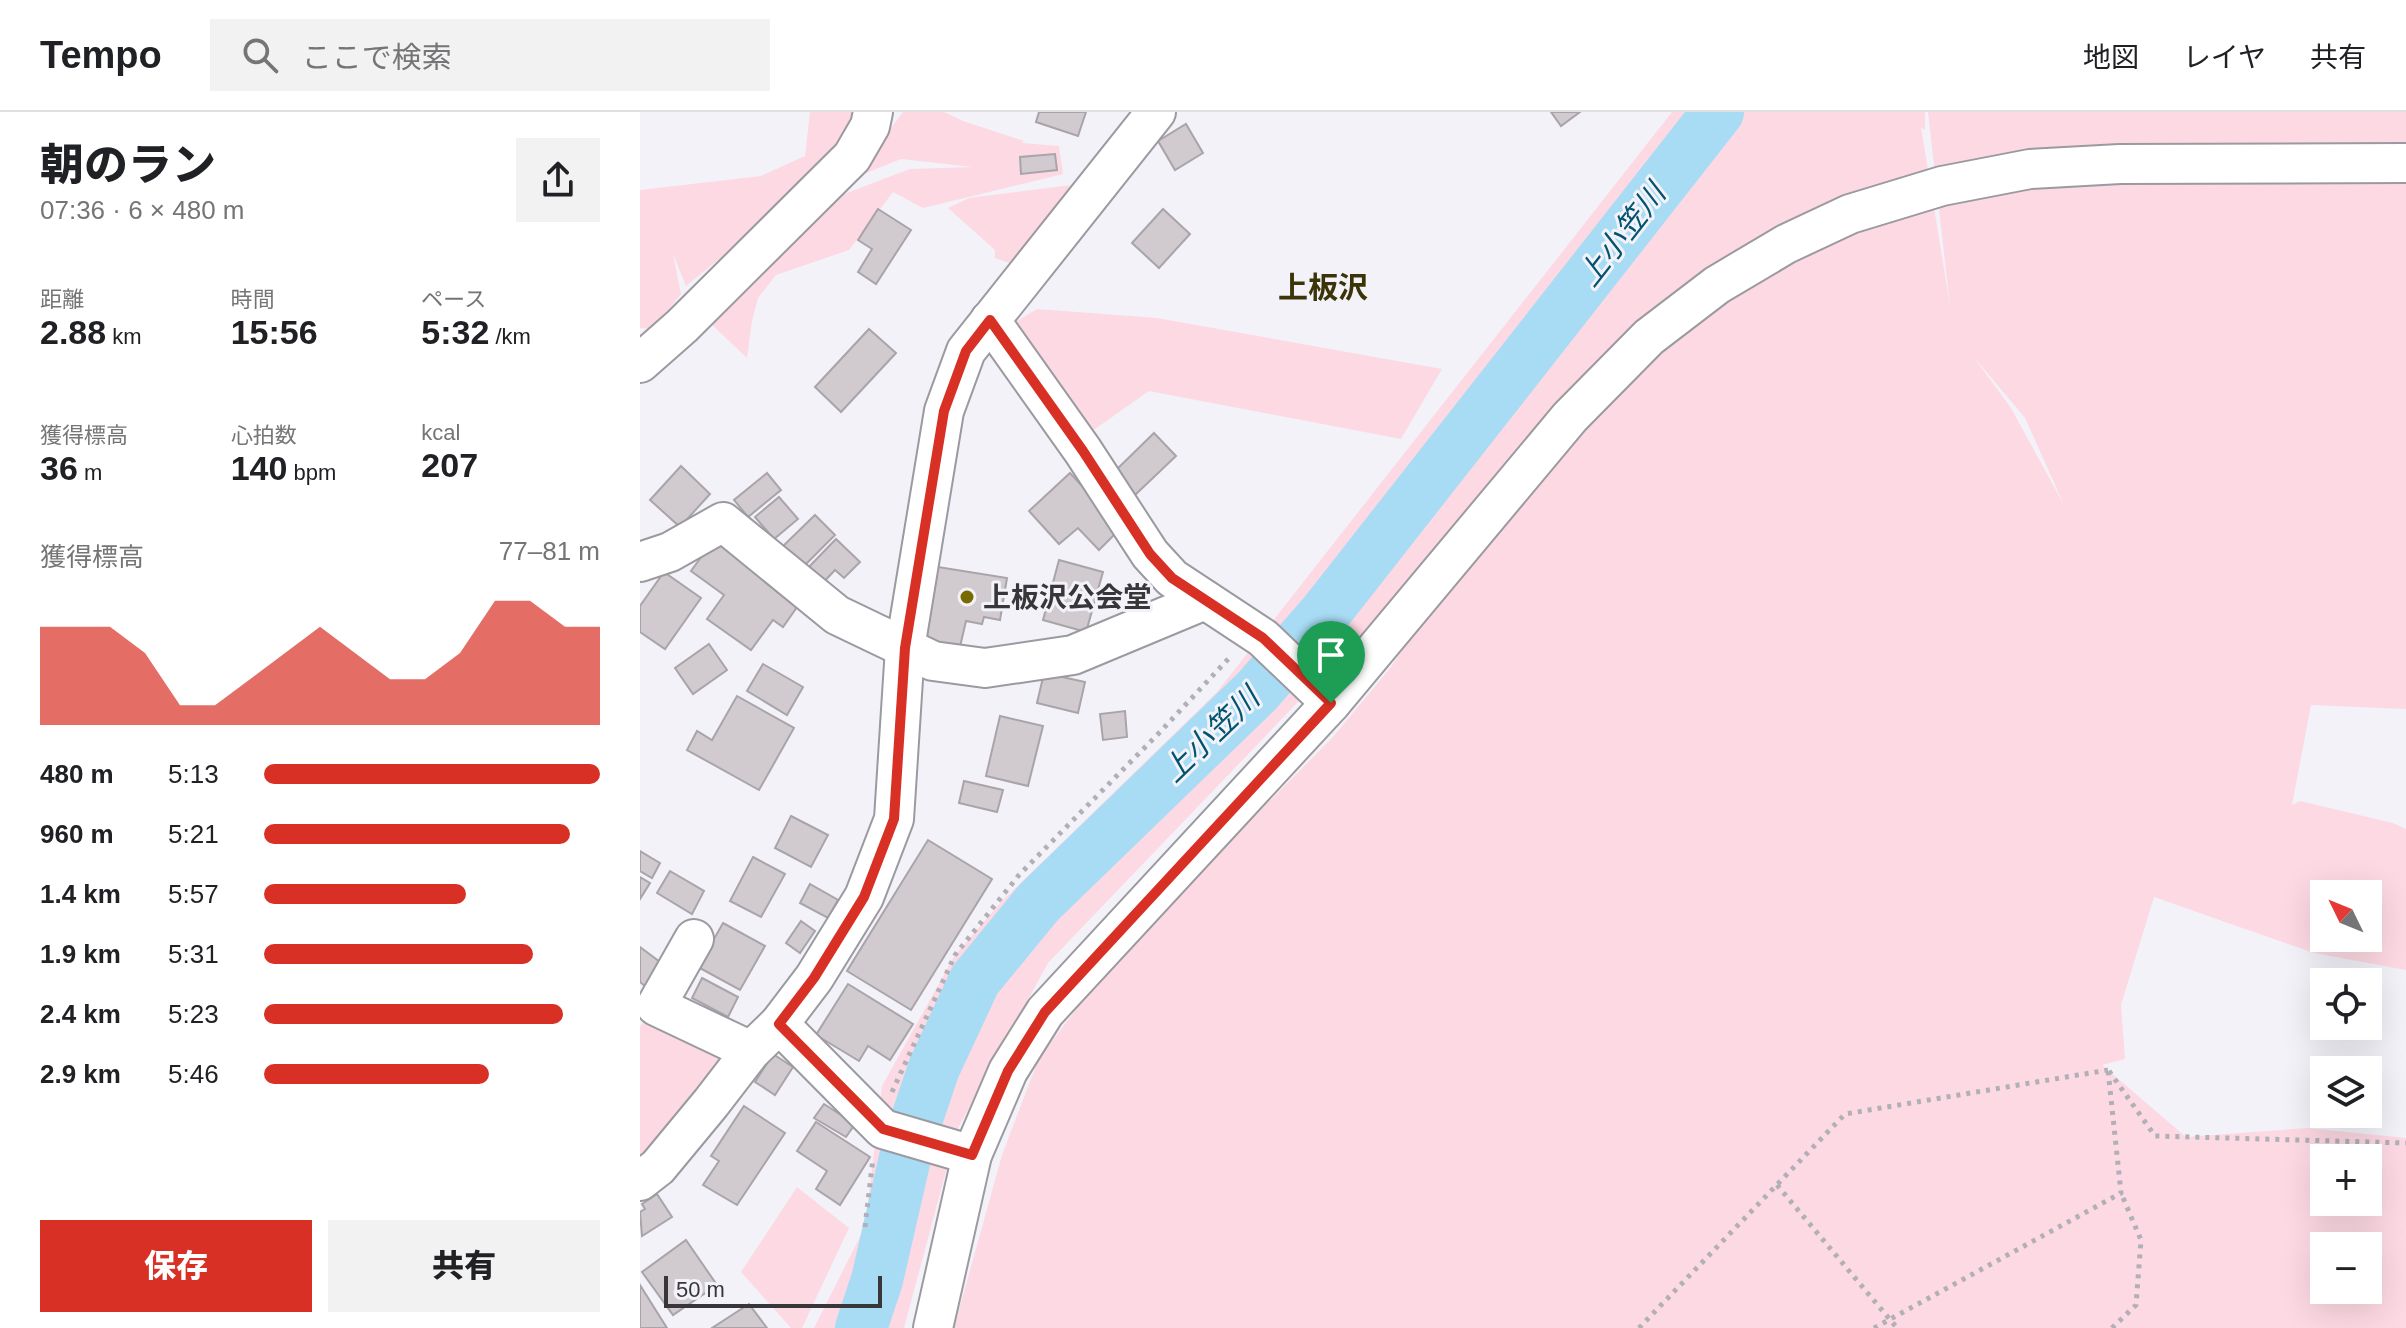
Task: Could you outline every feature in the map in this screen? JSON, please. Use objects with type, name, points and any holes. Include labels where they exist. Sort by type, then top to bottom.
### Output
[{"type":"street","points":[[640,363],[682,326],[852,157],[870,126],[873,112]]},
{"type":"street","points":[[640,1181],[658,1167],[751,1051],[779,1024],[814,978],[864,897],[894,819],[905,648],[944,411],[966,351],[1156,112]]},
{"type":"street","points":[[933,1328],[963,1152],[1045,1012],[1331,703],[1560,429],[1649,337],[1717,285],[1786,244],[1850,214],[1927,191],[2030,169],[2120,164],[2406,163]]},
{"type":"street","points":[[990,320],[1083,451],[1150,554],[1172,578],[1259,635],[1331,703]]},
{"type":"street","points":[[640,330],[682,326]]},
{"type":"street","points":[[640,562],[670,552],[723,522],[837,615],[933,661],[985,668],[1073,655],[1205,600]]},
{"type":"street","points":[[694,939],[656,1006],[751,1051]]},
{"type":"street","points":[[779,1024],[880,1126],[963,1152]]},
{"type":"path","points":[[865,1227],[880,1126],[955,955],[1019,875],[1259,635]]},
{"type":"path","points":[[2108,1070],[2155,1136],[2406,1143]]},
{"type":"path","points":[[1639,1328],[1845,1114],[2108,1070]]},
{"type":"path","points":[[2108,1070],[2121,1193],[2141,1240],[2136,1305],[2112,1328]]},
{"type":"path","points":[[1777,1185],[1897,1328]]},
{"type":"path","points":[[1874,1328],[2121,1193]]},
{"type":"shaded area","points":[[810,112],[856,112],[834,152],[734,247],[686,286],[673,254],[681,294],[653,329],[640,328],[640,190],[761,176],[805,156]]},
{"type":"shaded area","points":[[903,112],[944,112],[1024,141],[1022,143],[1059,146],[1063,174],[923,208],[893,192],[849,250],[776,275],[758,298],[747,358],[710,323],[787,244],[844,194],[910,169],[973,167],[901,159],[854,178]]},
{"type":"shaded area","points":[[1672,112],[1925,112],[1925,130],[1921,127],[1950,306],[1928,112],[2406,112],[2406,709],[2311,705],[2292,805],[2300,801],[2393,823],[2406,829],[2406,970],[2311,952],[2382,952],[2382,880],[2310,880],[2310,952],[2154,897],[2121,1005],[2125,1059],[2102,1065],[2186,1137],[2307,1128],[2406,1138],[2406,1328],[954,1328],[1002,1155],[1039,1058],[1132,940],[1332,738],[1391,667],[1529,461],[1048,963],[957,1130],[904,1328],[814,1328],[865,1227],[882,1086],[955,955],[1002,901],[1217,692]],"holes":[[[1973,356],[2025,418],[2064,505],[2011,408]]]},
{"type":"shaded area","points":[[1071,185],[1012,264],[995,258],[995,250],[948,208],[969,198]]},
{"type":"shaded area","points":[[1037,309],[1157,318],[1442,369],[1401,439],[1149,391],[1085,436],[992,336]]},
{"type":"shaded area","points":[[655,1007],[741,1052],[640,1168],[640,1027]]},
{"type":"shaded area","points":[[797,1187],[849,1228],[802,1328],[791,1328],[741,1272]]},
{"type":"building","points":[[1039,112],[1086,112],[1078,136],[1036,122]]},
{"type":"building","points":[[1551,112],[1580,112],[1561,126]]},
{"type":"building","points":[[1186,124],[1203,153],[1175,170],[1158,141]]},
{"type":"building","points":[[1055,154],[1057,170],[1021,174],[1020,157]]},
{"type":"building","points":[[878,209],[911,230],[876,284],[858,272],[872,249],[858,240]]},
{"type":"building","points":[[1163,209],[1190,234],[1159,268],[1132,243]]},
{"type":"building","points":[[869,329],[896,353],[841,412],[815,387]]},
{"type":"building","points":[[1154,433],[1176,456],[1135,495],[1114,472]]},
{"type":"building","points":[[681,466],[710,494],[680,527],[650,500]]},
{"type":"building","points":[[767,473],[781,490],[748,517],[734,500]]},
{"type":"building","points":[[1070,473],[1121,528],[1099,550],[1078,528],[1059,544],[1029,511]]},
{"type":"building","points":[[779,497],[798,519],[774,539],[755,517]]},
{"type":"building","points":[[815,515],[835,535],[800,570],[780,549]]},
{"type":"building","points":[[715,538],[802,600],[783,627],[773,620],[751,650],[707,619],[724,595],[691,571]]},
{"type":"building","points":[[836,539],[860,562],[844,578],[835,570],[819,587],[804,572]]},
{"type":"building","points":[[1059,560],[1103,572],[1086,632],[1043,620]]},
{"type":"building","name":"上板沢公会堂","points":[[938,567],[1007,578],[1000,620],[984,617],[982,624],[966,621],[959,651],[921,644]]},
{"type":"building","points":[[664,572],[701,598],[665,649],[640,632],[640,606]]},
{"type":"building","points":[[709,644],[727,670],[693,694],[675,668]]},
{"type":"building","points":[[763,664],[803,687],[787,715],[747,691]]},
{"type":"building","points":[[1044,673],[1085,682],[1078,713],[1037,703]]},
{"type":"building","points":[[737,696],[794,728],[759,790],[687,750],[697,731],[712,740]]},
{"type":"building","points":[[1125,711],[1127,737],[1103,740],[1100,714]]},
{"type":"building","points":[[1000,716],[1043,726],[1028,786],[986,776]]},
{"type":"building","points":[[964,781],[1003,790],[997,812],[959,803]]},
{"type":"building","points":[[791,816],[828,835],[811,867],[775,848]]},
{"type":"building","points":[[928,840],[992,879],[911,1010],[847,971]]},
{"type":"building","points":[[640,851],[660,863],[652,878],[640,871]]},
{"type":"building","points":[[753,857],[785,874],[761,917],[730,901]]},
{"type":"building","points":[[670,871],[704,891],[692,914],[657,893]]},
{"type":"building","points":[[640,877],[650,883],[640,899]]},
{"type":"building","points":[[810,884],[838,900],[828,918],[800,903]]},
{"type":"building","points":[[801,921],[815,931],[800,953],[786,943]]},
{"type":"building","points":[[723,923],[765,946],[740,990],[698,967]]},
{"type":"building","points":[[640,947],[664,965],[647,988],[640,982]]},
{"type":"building","points":[[702,978],[738,997],[728,1017],[692,998]]},
{"type":"building","points":[[848,984],[913,1024],[890,1060],[868,1046],[859,1061],[816,1035]]},
{"type":"building","points":[[773,1054],[793,1067],[775,1095],[755,1082]]},
{"type":"building","points":[[824,1104],[855,1124],[846,1137],[814,1118]]},
{"type":"building","points":[[744,1106],[785,1133],[737,1205],[703,1185],[719,1161],[711,1156]]},
{"type":"building","points":[[816,1122],[870,1157],[840,1205],[816,1189],[827,1171],[797,1151]]},
{"type":"building","points":[[657,1194],[672,1217],[642,1236],[640,1212],[645,1209],[642,1204]]},
{"type":"building","points":[[686,1240],[717,1285],[673,1315],[642,1272]]},
{"type":"building","points":[[640,1285],[667,1328],[640,1328]]},
{"type":"building","points":[[749,1304],[767,1328],[712,1328]]},
{"type":"waterway","name":"上小笠川","points":[[861,1328],[877,1280],[908,1145],[934,1068],[975,980],[1039,902],[1257,691],[1325,613],[1718,112]]},
{"type":"place","name":"上板沢公会堂","points":[[967,597]]},
{"type":"district","name":"上板沢","points":[[1323,288]]},
{"type":"route","points":[[990,320],[1083,451],[1150,554],[1172,578],[1263,638],[1331,703],[1045,1012],[1008,1071],[972,1155],[883,1129],[779,1024],[814,978],[864,897],[894,819],[905,648],[944,411],[966,351],[990,320]]}]
